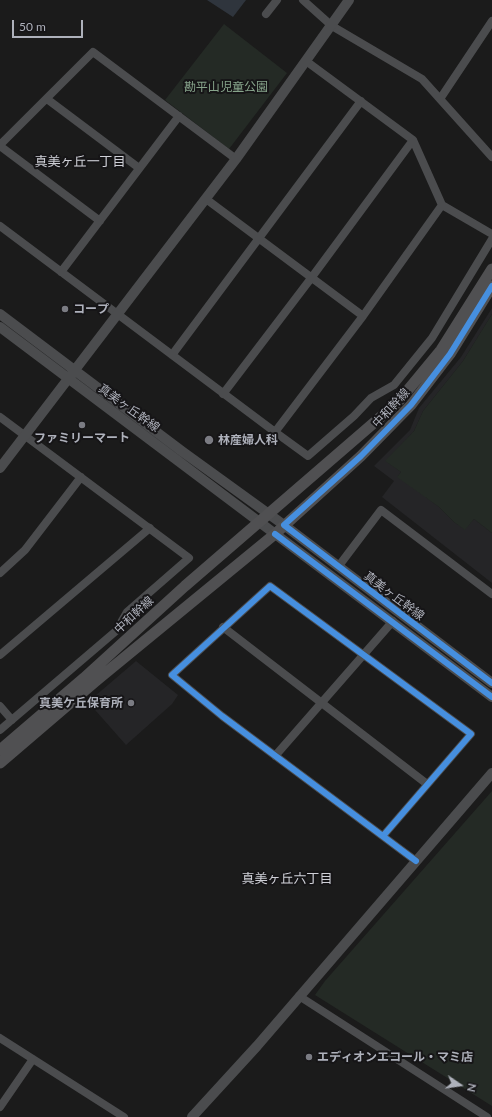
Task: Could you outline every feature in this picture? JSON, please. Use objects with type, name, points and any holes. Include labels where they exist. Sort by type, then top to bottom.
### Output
[{"type":"main road","name":"中和幹線","points":[[0,750],[84,678],[185,586],[383,416],[409,391],[441,350],[492,269]]},
{"type":"main road","name":"中和幹線","points":[[0,763],[97,680],[275,534],[361,456],[411,405],[450,354],[492,286]]},
{"type":"street","points":[[266,14],[277,0]]},
{"type":"street","points":[[303,0],[332,26],[422,79],[492,157]]},
{"type":"street","points":[[0,468],[26,436],[74,369],[236,159],[332,26],[349,0]]},
{"type":"street","points":[[440,99],[492,21]]},
{"type":"street","points":[[100,221],[0,146],[93,52],[236,159]]},
{"type":"street","points":[[306,61],[413,140],[442,205],[492,234]]},
{"type":"street","points":[[47,99],[139,168]]},
{"type":"street","points":[[172,355],[361,101]]},
{"type":"street","points":[[61,272],[179,116]]},
{"type":"street","points":[[223,394],[413,140]]},
{"type":"street","points":[[206,199],[259,237],[363,316]]},
{"type":"street","points":[[275,432],[363,316],[442,205]]},
{"type":"street","points":[[0,226],[308,456],[354,416],[371,398],[394,385],[432,338],[492,239]]},
{"type":"street","name":"真美ヶ丘幹線","points":[[0,314],[74,369],[264,518],[275,534],[492,697]]},
{"type":"street","name":"真美ヶ丘幹線","points":[[0,327],[67,379],[264,518],[284,525],[492,683]]},
{"type":"street","points":[[0,417],[189,558],[127,612],[116,631],[0,730]]},
{"type":"street","points":[[0,573],[25,550],[81,477]]},
{"type":"street","points":[[338,567],[381,510],[492,594]]},
{"type":"street","points":[[0,655],[150,528]]},
{"type":"street","points":[[383,836],[470,734],[270,586],[223,627],[172,675],[275,756],[416,861]]},
{"type":"street","points":[[275,756],[393,622]]},
{"type":"street","points":[[223,627],[427,784]]},
{"type":"street","points":[[0,706],[12,720]]},
{"type":"street","points":[[192,1117],[492,773]]},
{"type":"street","points":[[299,996],[487,1117]]},
{"type":"street","points":[[0,1038],[124,1117]]},
{"type":"street","points":[[0,1107],[33,1059]]},
{"type":"shaded area","points":[[207,0],[246,0],[233,17]]},
{"type":"shaded area","points":[[492,308],[492,314],[463,361],[423,411],[414,431],[386,461],[401,472],[398,476],[439,507],[454,522],[465,529],[474,519],[492,533],[492,583],[382,497],[394,481],[374,466],[410,430],[419,408],[461,357]]},
{"type":"shaded area","name":"真美ケ丘保育所","points":[[136,661],[178,695],[172,704],[126,745],[88,702]]},
{"type":"green space","name":"勘平山児童公園","points":[[224,24],[287,73],[229,149],[165,100]]},
{"type":"green space","points":[[492,314],[492,533],[474,519],[465,530],[454,522],[439,507],[397,477],[401,472],[385,461],[414,431],[423,411],[463,361]]},
{"type":"green space","points":[[492,791],[492,1106],[315,995],[325,981]]},
{"type":"cycle path","points":[[492,286],[450,354],[411,405],[361,456],[284,525],[492,683]]},
{"type":"cycle path","points":[[275,534],[492,697]]},
{"type":"cycle path","points":[[383,836],[471,734],[270,586],[172,675],[222,716],[416,861]]},
{"type":"place","name":"コープ","points":[[65,309]]},
{"type":"place","name":"ファミリーマート","points":[[82,425]]},
{"type":"place","name":"林産婦人科","points":[[209,440]]},
{"type":"place","name":"真美ケ丘保育所","points":[[131,703]]},
{"type":"place","name":"エディオンエコール・マミ店","points":[[309,1057]]},
{"type":"district","name":"真美ヶ丘一丁目","points":[[80,162]]},
{"type":"district","name":"真美ヶ丘六丁目","points":[[287,879]]}]
